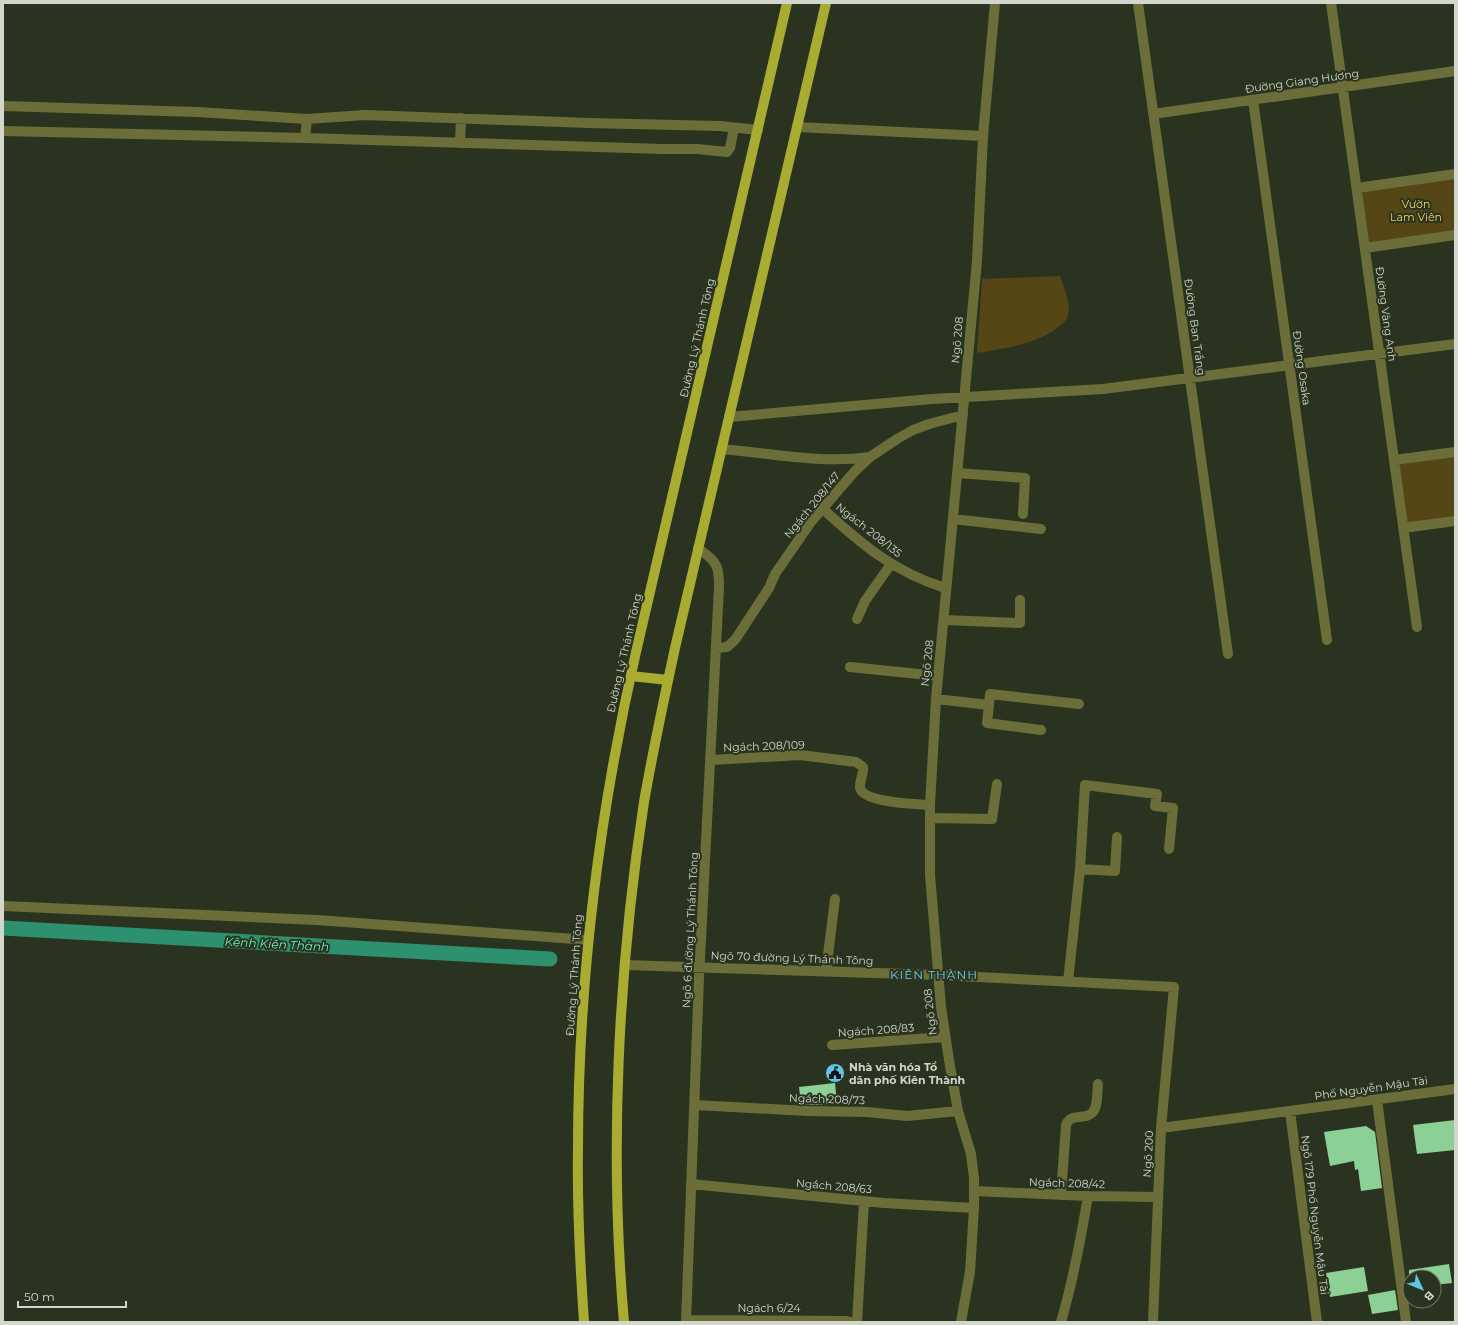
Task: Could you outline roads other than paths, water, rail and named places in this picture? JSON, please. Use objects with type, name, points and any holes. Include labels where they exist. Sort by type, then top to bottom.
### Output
[{"type":"main road","name":"Đường Lý Thánh Tông","points":[[584,1322],[578,1207],[581,1050],[588,940],[605,808],[617,740],[631,676],[787,3]]},
{"type":"main road","points":[[624,1322],[617,1203],[620,1046],[631,901],[644,804],[668,680],[826,3]]},
{"type":"main road","points":[[631,676],[668,680]]},
{"type":"street","name":"Ngõ 208","points":[[961,1322],[970,1272],[975,1191],[971,1154],[958,1111],[938,975],[930,875],[930,805],[936,699],[944,620],[945,588],[963,415],[976,261],[983,136],[995,3]]},
{"type":"street","name":"Đường Ban Trắng","points":[[1138,3],[1228,654]]},
{"type":"street","name":"Đường Vàng Anh","points":[[1331,3],[1417,627]]},
{"type":"street","name":"Đường Giang Hương","points":[[1153,114],[1455,71]]},
{"type":"street","name":"Đường Osaka","points":[[1253,100],[1327,640]]},
{"type":"street","points":[[3,106],[197,112],[307,120],[365,115],[461,121],[720,126],[758,130]]},
{"type":"street","points":[[305,136],[307,120]]},
{"type":"street","points":[[460,140],[461,121]]},
{"type":"street","points":[[797,127],[983,136]]},
{"type":"street","points":[[3,131],[460,140],[586,147],[697,149],[727,152],[730,148],[734,128]]},
{"type":"street","points":[[1357,188],[1455,174]]},
{"type":"street","points":[[1365,248],[1455,235]]},
{"type":"street","points":[[729,417],[964,397],[1104,389],[1455,344]]},
{"type":"street","name":"Ngách 208/147","points":[[716,648],[727,647],[735,640],[754,612],[787,555],[822,508],[870,457],[913,430],[963,415]]},
{"type":"street","points":[[721,449],[778,456],[852,460],[870,457]]},
{"type":"street","points":[[1394,460],[1455,452]]},
{"type":"street","points":[[957,473],[1025,478],[1023,514]]},
{"type":"street","name":"Ngách 208/135","points":[[822,508],[847,531],[891,564],[924,581],[945,588]]},
{"type":"street","points":[[953,519],[1041,529]]},
{"type":"street","points":[[1403,528],[1455,521]]},
{"type":"street","name":"Ngõ 6 đường Lý Thánh Tông","points":[[686,1321],[700,967],[719,587],[719,572],[717,565],[698,548]]},
{"type":"street","points":[[857,619],[865,601],[878,580],[891,564]]},
{"type":"street","points":[[944,620],[1020,623],[1020,600]]},
{"type":"street","points":[[850,667],[938,676]]},
{"type":"street","points":[[1041,730],[988,723],[990,694],[1079,704]]},
{"type":"street","points":[[936,699],[989,705]]},
{"type":"street","name":"Ngách 208/109","points":[[711,760],[800,755],[856,762],[864,767],[860,787],[863,793],[883,800],[930,805]]},
{"type":"street","points":[[930,818],[992,819],[997,784]]},
{"type":"street","points":[[1068,982],[1080,869],[1085,785],[1157,794],[1155,806],[1173,808],[1169,849]]},
{"type":"street","points":[[1080,869],[1115,871],[1117,837]]},
{"type":"street","points":[[826,971],[835,899]]},
{"type":"street","points":[[3,906],[317,920],[588,940]]},
{"type":"street","name":"Ngõ 70 đường Lý Thánh Tông","points":[[625,965],[938,975],[1174,987]]},
{"type":"street","name":"Ngõ 200","points":[[1153,1322],[1162,1128],[1174,987]]},
{"type":"street","name":"Ngách 208/83","points":[[832,1045],[946,1037]]},
{"type":"street","points":[[1061,1195],[1066,1124],[1072,1117],[1094,1112],[1098,1084]]},
{"type":"street","name":"Phố Nguyễn Mậu Tài","points":[[1162,1128],[1455,1089]]},
{"type":"street","points":[[1377,1100],[1406,1322]]},
{"type":"street","name":"Ngách 208/73","points":[[695,1105],[807,1111],[867,1112],[907,1116],[958,1111]]},
{"type":"street","name":"Ngõ 179 Phố Nguyễn Mậu Tài","points":[[1290,1111],[1317,1322]]},
{"type":"street","name":"Ngách 208/63","points":[[691,1184],[864,1201],[974,1208]]},
{"type":"street","name":"Ngách 208/42","points":[[975,1191],[1088,1196],[1158,1197]]},
{"type":"street","points":[[1061,1322],[1068,1298],[1088,1196]]},
{"type":"street","points":[[857,1322],[864,1201]]},
{"type":"street","name":"Ngách 6/24","points":[[686,1321],[850,1322]]},
{"type":"waterway","name":"Kênh Kiên Thành","points":[[3,928],[550,959]]},
{"type":"place","name":"Nhà văn hóa Tổ dân phố Kiên Thành","points":[[835,1073]]},
{"type":"district","name":"KIÊN THÀNH","points":[[934,974]]},
{"type":"park label","name":"Vườn Lam Viên","points":[[1416,210]]}]
